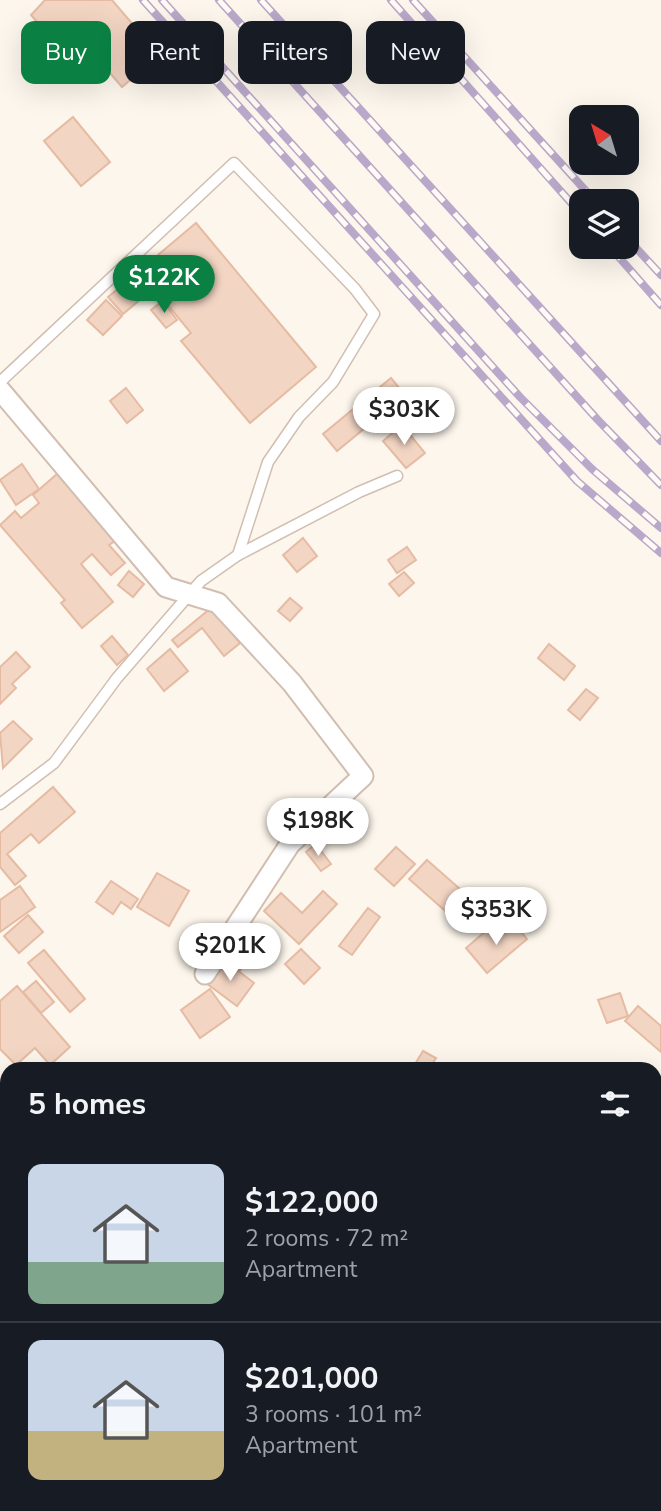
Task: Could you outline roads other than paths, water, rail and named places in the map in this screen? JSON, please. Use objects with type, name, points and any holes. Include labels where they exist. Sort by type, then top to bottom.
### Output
[{"type":"street","points":[[0,390],[166,587],[218,603],[292,683],[363,776],[290,844],[205,974]]},
{"type":"lane","points":[[0,382],[234,163],[355,289],[374,314],[333,382],[299,417],[268,462],[237,555]]},
{"type":"lane","points":[[0,804],[54,763],[117,678],[201,581],[237,555],[359,492],[397,476]]},
{"type":"railway","points":[[143,0],[577,481],[661,553]]},
{"type":"railway","points":[[162,0],[520,397],[592,469],[661,528]]},
{"type":"railway","points":[[219,0],[597,419],[661,485]]},
{"type":"railway","points":[[261,0],[661,441]]},
{"type":"railway","points":[[391,0],[569,200]]},
{"type":"railway","points":[[413,0],[584,189]]},
{"type":"railway","points":[[639,251],[661,275]]},
{"type":"railway","points":[[621,259],[661,305]]}]
